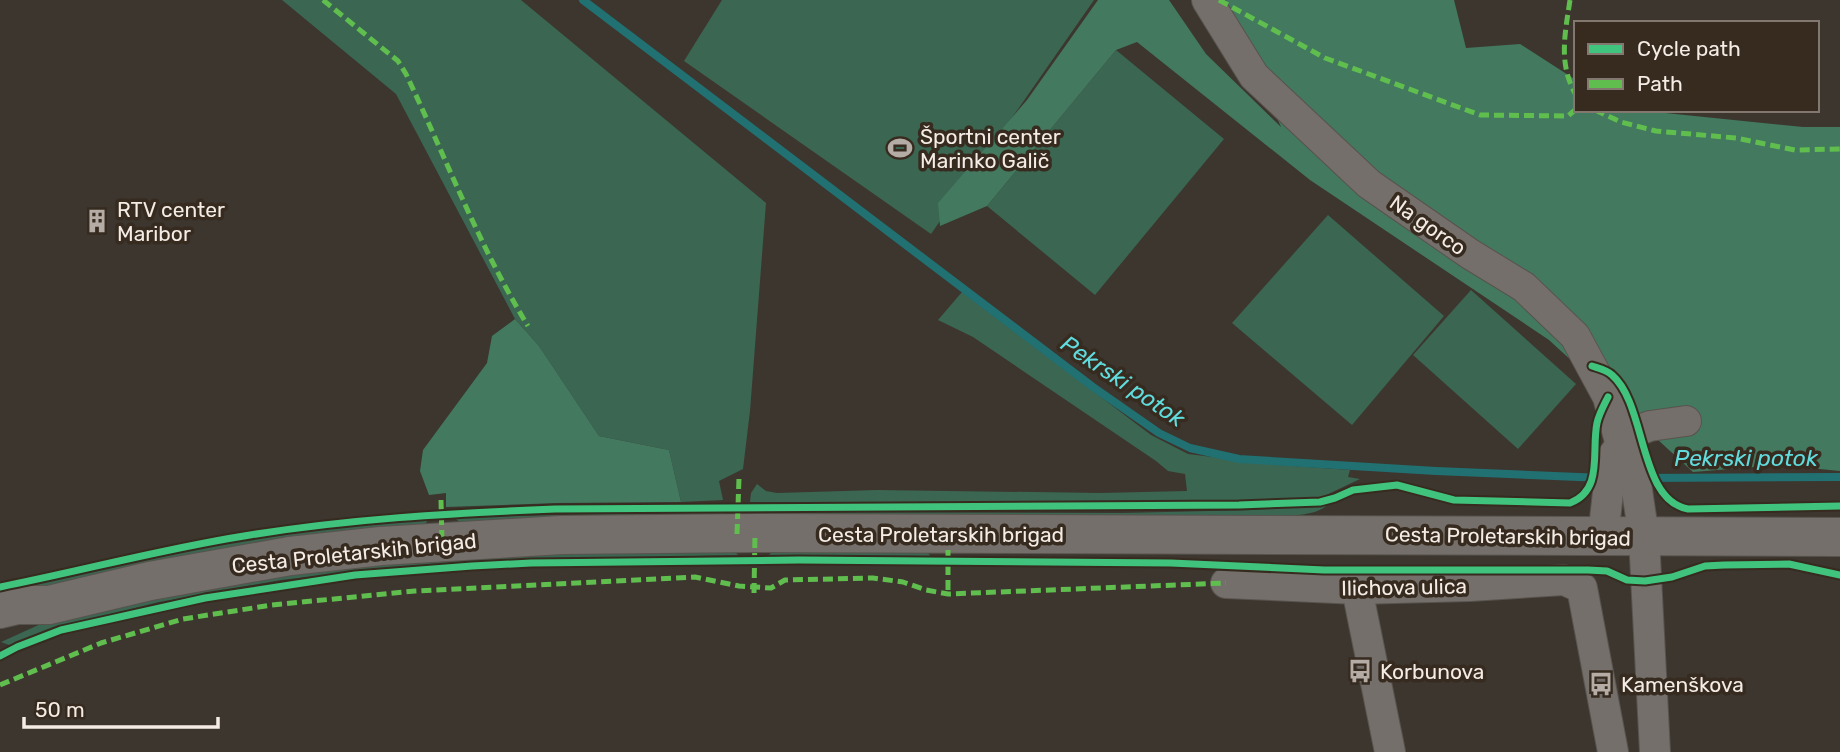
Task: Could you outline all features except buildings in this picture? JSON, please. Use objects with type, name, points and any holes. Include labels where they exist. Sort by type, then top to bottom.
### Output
[{"type":"main road","name":"Cesta Proletarskih brigad","points":[[49,605],[150,581],[290,556],[381,545],[548,536],[1642,523],[1840,537]]},
{"type":"main road","points":[[0,609],[17,605],[49,605]]},
{"type":"main road","points":[[0,632],[21,623],[49,605]]},
{"type":"street","name":"Na gorco","points":[[1207,0],[1254,76],[1369,184],[1470,254],[1524,287],[1575,336],[1608,397],[1621,449]]},
{"type":"street","points":[[1604,523],[1621,449],[1650,426],[1686,421]]},
{"type":"street","points":[[1621,449],[1642,523],[1655,752]]},
{"type":"street","name":"Ilichova ulica","points":[[1226,583],[1357,589],[1564,580],[1582,587],[1613,752]]},
{"type":"street","points":[[1357,589],[1390,752]]},
{"type":"green space","points":[[282,0],[521,0],[766,203],[743,469],[719,481],[723,500],[681,502],[669,450],[599,436],[539,346],[515,319],[396,94]]},
{"type":"green space","name":"Športni center Marinko Galič","points":[[722,0],[1094,0],[931,234],[684,61]]},
{"type":"green space","points":[[1098,0],[1169,0],[1206,54],[1281,127],[1226,0],[1454,0],[1466,48],[1520,44],[1574,79],[1574,112],[1656,112],[1803,127],[1840,127],[1840,471],[1779,465],[1693,472],[1549,340],[1310,180],[1137,42],[1116,50],[987,206],[940,226],[938,203],[1027,100]]},
{"type":"green space","points":[[1116,50],[1224,139],[1095,295],[987,206]]},
{"type":"green space","points":[[1328,215],[1444,316],[1352,425],[1232,323]]},
{"type":"green space","points":[[1471,290],[1576,384],[1518,449],[1413,355]]},
{"type":"green space","points":[[962,292],[1151,435],[1188,454],[1350,470],[1348,477],[1360,479],[1322,497],[1179,503],[750,502],[751,493],[757,484],[766,491],[777,493],[877,490],[1100,493],[1187,491],[1185,474],[1168,471],[973,337],[938,320]]},
{"type":"green space","points":[[515,319],[539,346],[599,436],[669,450],[681,502],[446,507],[446,493],[429,495],[420,471],[423,450],[487,363],[492,336]]},
{"type":"green space","points":[[1327,505],[1308,514],[1271,517],[758,517],[754,512],[1123,513]]},
{"type":"green space","points":[[726,512],[723,516],[462,524],[456,519],[457,517]]},
{"type":"green space","points":[[428,520],[424,526],[31,594],[0,592],[236,541],[308,531]]},
{"type":"green space","points":[[775,549],[926,550],[931,557],[768,556]]},
{"type":"green space","points":[[522,551],[734,551],[738,555],[523,560],[376,569],[281,580],[159,602],[46,630],[15,644],[1,642],[43,623],[279,572]]},
{"type":"waterway","name":"Pekrski potok","points":[[583,0],[1093,387],[1159,433],[1190,448],[1239,459],[1603,478]]},
{"type":"waterway","name":"Pekrski potok","points":[[1640,478],[1840,477]]},
{"type":"marked path","points":[[323,0],[398,61],[478,233],[528,326]]},
{"type":"marked path","points":[[1219,0],[1325,58],[1480,115],[1568,116],[1574,111]]},
{"type":"marked path","points":[[1570,0],[1564,49],[1567,72],[1574,91]]},
{"type":"marked path","points":[[1599,112],[1621,122],[1656,131],[1736,138],[1795,150],[1840,149]]},
{"type":"marked path","points":[[737,534],[739,478]]},
{"type":"marked path","points":[[441,500],[442,541]]},
{"type":"marked path","points":[[754,593],[755,533]]},
{"type":"marked path","points":[[948,535],[948,594]]},
{"type":"marked path","points":[[0,685],[101,643],[183,619],[272,605],[415,591],[695,577],[739,586],[771,588],[785,580],[873,578],[903,582],[948,594],[1226,583]]},
{"type":"cycle path","points":[[1592,366],[1610,373],[1623,389],[1632,407],[1651,471],[1672,502],[1688,509],[1840,506]]},
{"type":"cycle path","points":[[0,587],[244,536],[360,521],[477,513],[555,509],[1239,505],[1320,502],[1353,490],[1397,485],[1454,500],[1570,503],[1581,497],[1592,479],[1597,423],[1608,397]]},
{"type":"cycle path","points":[[0,656],[61,630],[205,598],[355,575],[531,563],[799,560],[1171,563],[1324,570],[1588,570],[1607,571],[1627,580],[1645,581],[1672,577],[1705,566],[1789,564],[1840,575]]},
{"type":"place","name":"Športni center Marinko Galič","points":[[900,148]]},
{"type":"place","name":"RTV center Maribor","points":[[97,221]]},
{"type":"place","name":"Korbunova","points":[[1360,671]]},
{"type":"place","name":"Kamenškova","points":[[1601,684]]}]
